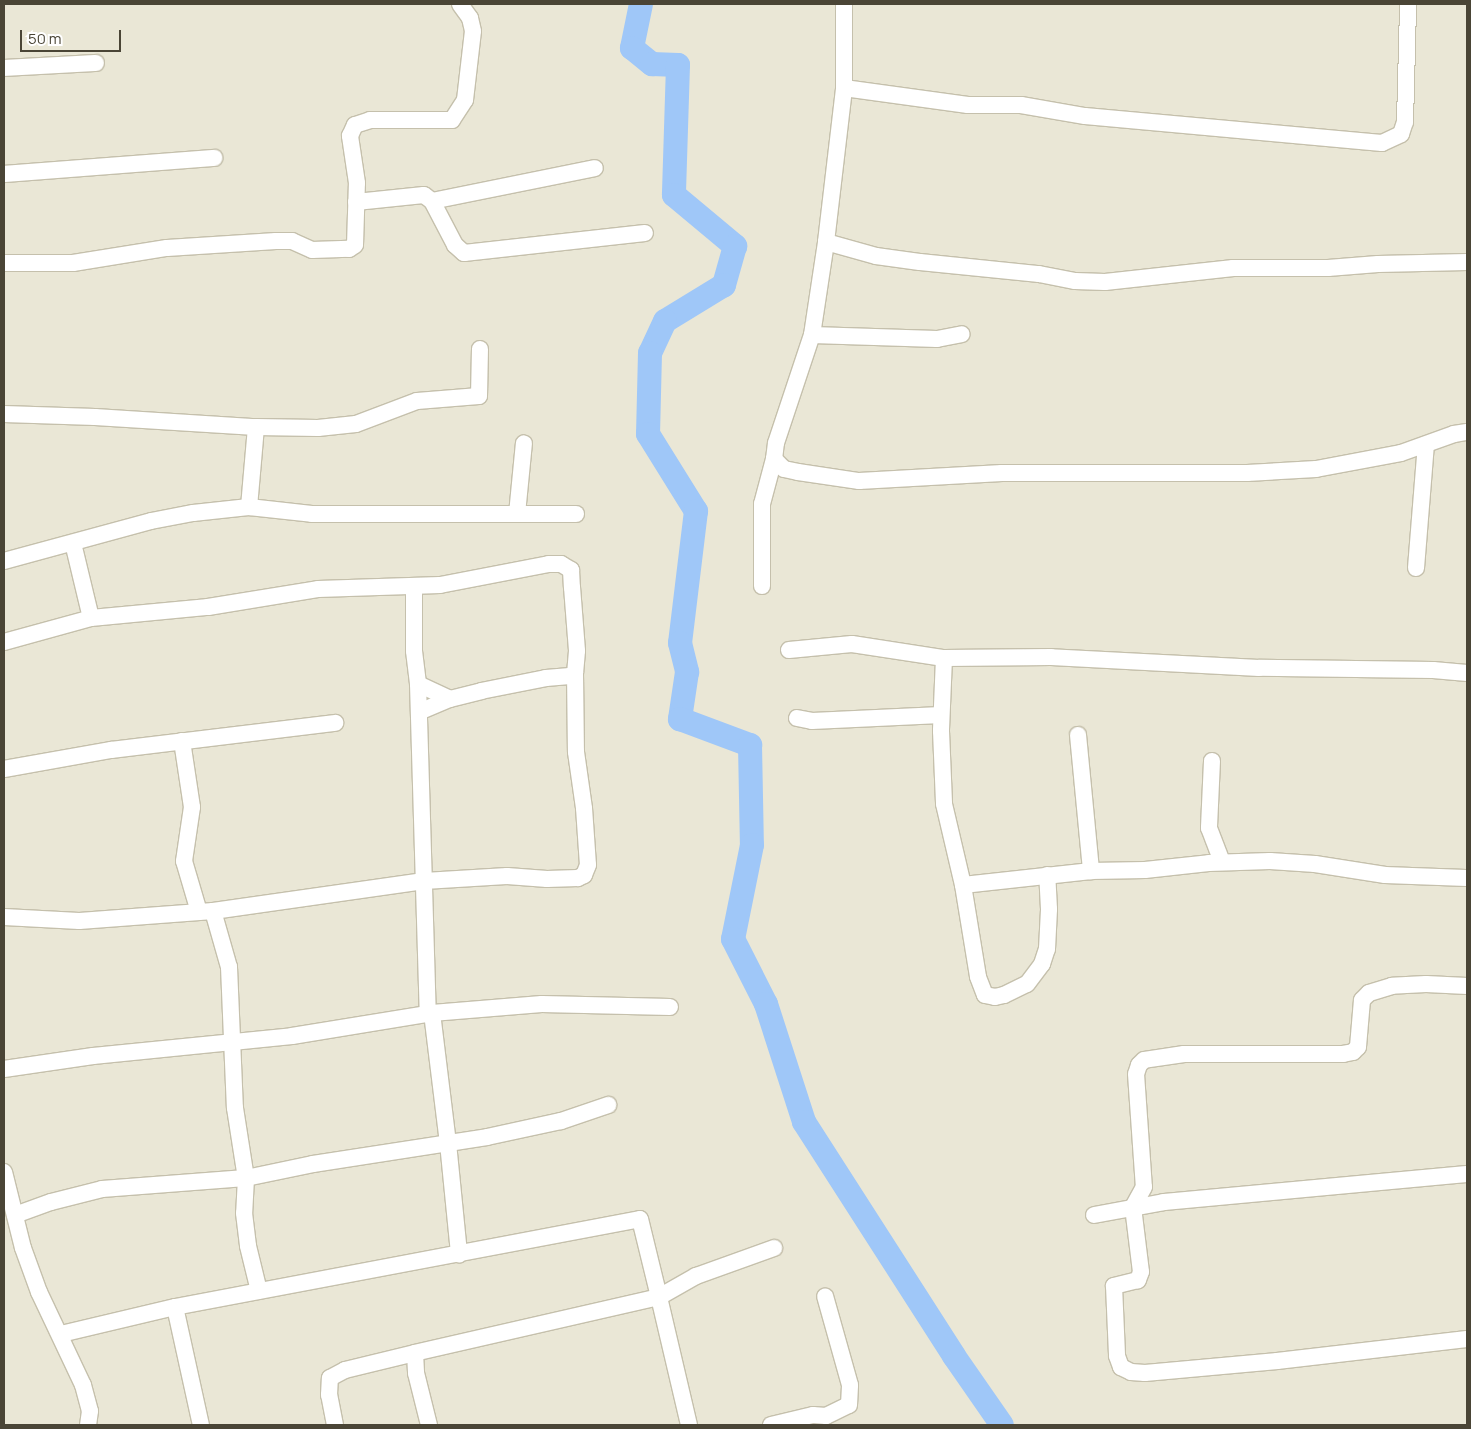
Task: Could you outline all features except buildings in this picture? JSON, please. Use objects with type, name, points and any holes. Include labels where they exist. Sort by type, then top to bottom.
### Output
[{"type":"street","points":[[4,263],[73,263],[168,248],[276,241],[292,241],[312,250],[349,249],[355,245],[357,183],[350,136],[355,125],[370,120],[452,120],[465,100],[473,32],[470,18],[460,4]]},
{"type":"street","points":[[762,586],[762,504],[774,459],[776,443],[812,335],[826,242],[844,88],[844,4]]},
{"type":"street","points":[[844,88],[968,105],[1021,105],[1086,116],[1382,143],[1401,134],[1405,122],[1408,4]]},
{"type":"street","points":[[4,68],[96,62]]},
{"type":"street","points":[[4,174],[214,158]]},
{"type":"street","points":[[432,201],[596,168]]},
{"type":"street","points":[[356,202],[424,195],[432,201],[455,244],[464,253],[645,233]]},
{"type":"street","points":[[826,242],[876,256],[1095,282],[1137,280],[1174,273],[1233,268],[1328,268],[1378,264],[1467,262]]},
{"type":"street","points":[[812,335],[937,339],[962,334]]},
{"type":"street","points":[[4,414],[95,417],[189,425],[256,427],[318,428],[356,424],[417,402],[479,396],[480,349]]},
{"type":"street","points":[[249,507],[256,427]]},
{"type":"street","points":[[774,459],[784,468],[791,470],[858,481],[1002,473],[1247,473],[1316,469],[1401,453],[1467,432]]},
{"type":"street","points":[[516,514],[524,443]]},
{"type":"street","points":[[1416,568],[1426,444]]},
{"type":"street","points":[[4,561],[151,521],[193,513],[249,507],[312,514],[576,514]]},
{"type":"street","points":[[73,543],[91,618]]},
{"type":"street","points":[[4,642],[91,618],[208,607],[318,589],[414,587],[561,564],[571,570],[577,651],[575,673],[576,752],[584,808],[588,865],[584,875],[578,878],[546,879],[507,876],[424,881],[206,911],[79,921],[4,917]]},
{"type":"street","points":[[414,587],[414,651],[418,684],[430,1013],[448,1143],[459,1254]]},
{"type":"street","points":[[789,650],[852,644],[944,658],[1051,656],[1259,668],[1433,670],[1467,673]]},
{"type":"street","points":[[944,658],[941,715],[944,804],[963,885],[978,977],[985,996],[1004,996],[1027,984],[1042,964],[1047,949],[1050,909],[1046,876]]},
{"type":"street","points":[[418,712],[450,699],[481,691],[546,678],[570,676],[575,673]]},
{"type":"street","points":[[418,684],[450,699]]},
{"type":"street","points":[[797,718],[812,721],[941,715]]},
{"type":"street","points":[[4,769],[111,750],[334,723]]},
{"type":"street","points":[[1078,735],[1091,871]]},
{"type":"street","points":[[182,742],[192,807],[184,861],[229,967],[235,1108],[246,1178],[244,1213],[248,1246],[259,1291]]},
{"type":"street","points":[[1212,761],[1209,828],[1222,862]]},
{"type":"street","points":[[963,885],[1091,871],[1145,870],[1222,862],[1315,864],[1385,875],[1467,878]]},
{"type":"street","points":[[1467,986],[1426,984],[1392,986],[1369,993],[1362,1000],[1358,1047],[1353,1052],[1344,1054],[1184,1054],[1144,1060],[1139,1065],[1136,1074],[1144,1187],[1132,1208],[1141,1272],[1138,1280],[1114,1286],[1117,1356],[1121,1367],[1131,1372],[1145,1373],[1277,1361],[1467,1339]]},
{"type":"street","points":[[4,1070],[93,1056],[292,1036],[430,1013],[542,1004],[670,1007]]},
{"type":"street","points":[[15,1215],[51,1202],[102,1189],[246,1178],[313,1164],[448,1143],[561,1121],[608,1105]]},
{"type":"street","points":[[4,1172],[39,1292],[61,1334],[83,1385],[90,1411],[88,1425]]},
{"type":"street","points":[[1094,1215],[1132,1208],[1258,1192],[1467,1174]]},
{"type":"street","points":[[61,1334],[175,1307],[640,1219],[689,1425]]},
{"type":"street","points":[[335,1425],[329,1395],[330,1378],[345,1370],[660,1297],[696,1276],[774,1248]]},
{"type":"street","points":[[771,1425],[813,1415],[829,1420],[850,1405],[850,1385],[825,1296]]},
{"type":"street","points":[[175,1307],[201,1425]]},
{"type":"street","points":[[415,1353],[416,1373],[429,1425]]},
{"type":"shaded area","points":[[4,4],[1467,4],[1467,1425],[4,1425]]},
{"type":"waterway","points":[[641,4],[632,48],[652,64],[678,65],[674,195],[735,246],[724,285],[665,321],[650,353],[648,434],[696,511],[680,643],[687,672],[680,719],[750,745],[752,845],[733,939],[766,1004],[804,1122],[954,1356],[1002,1425]]}]
